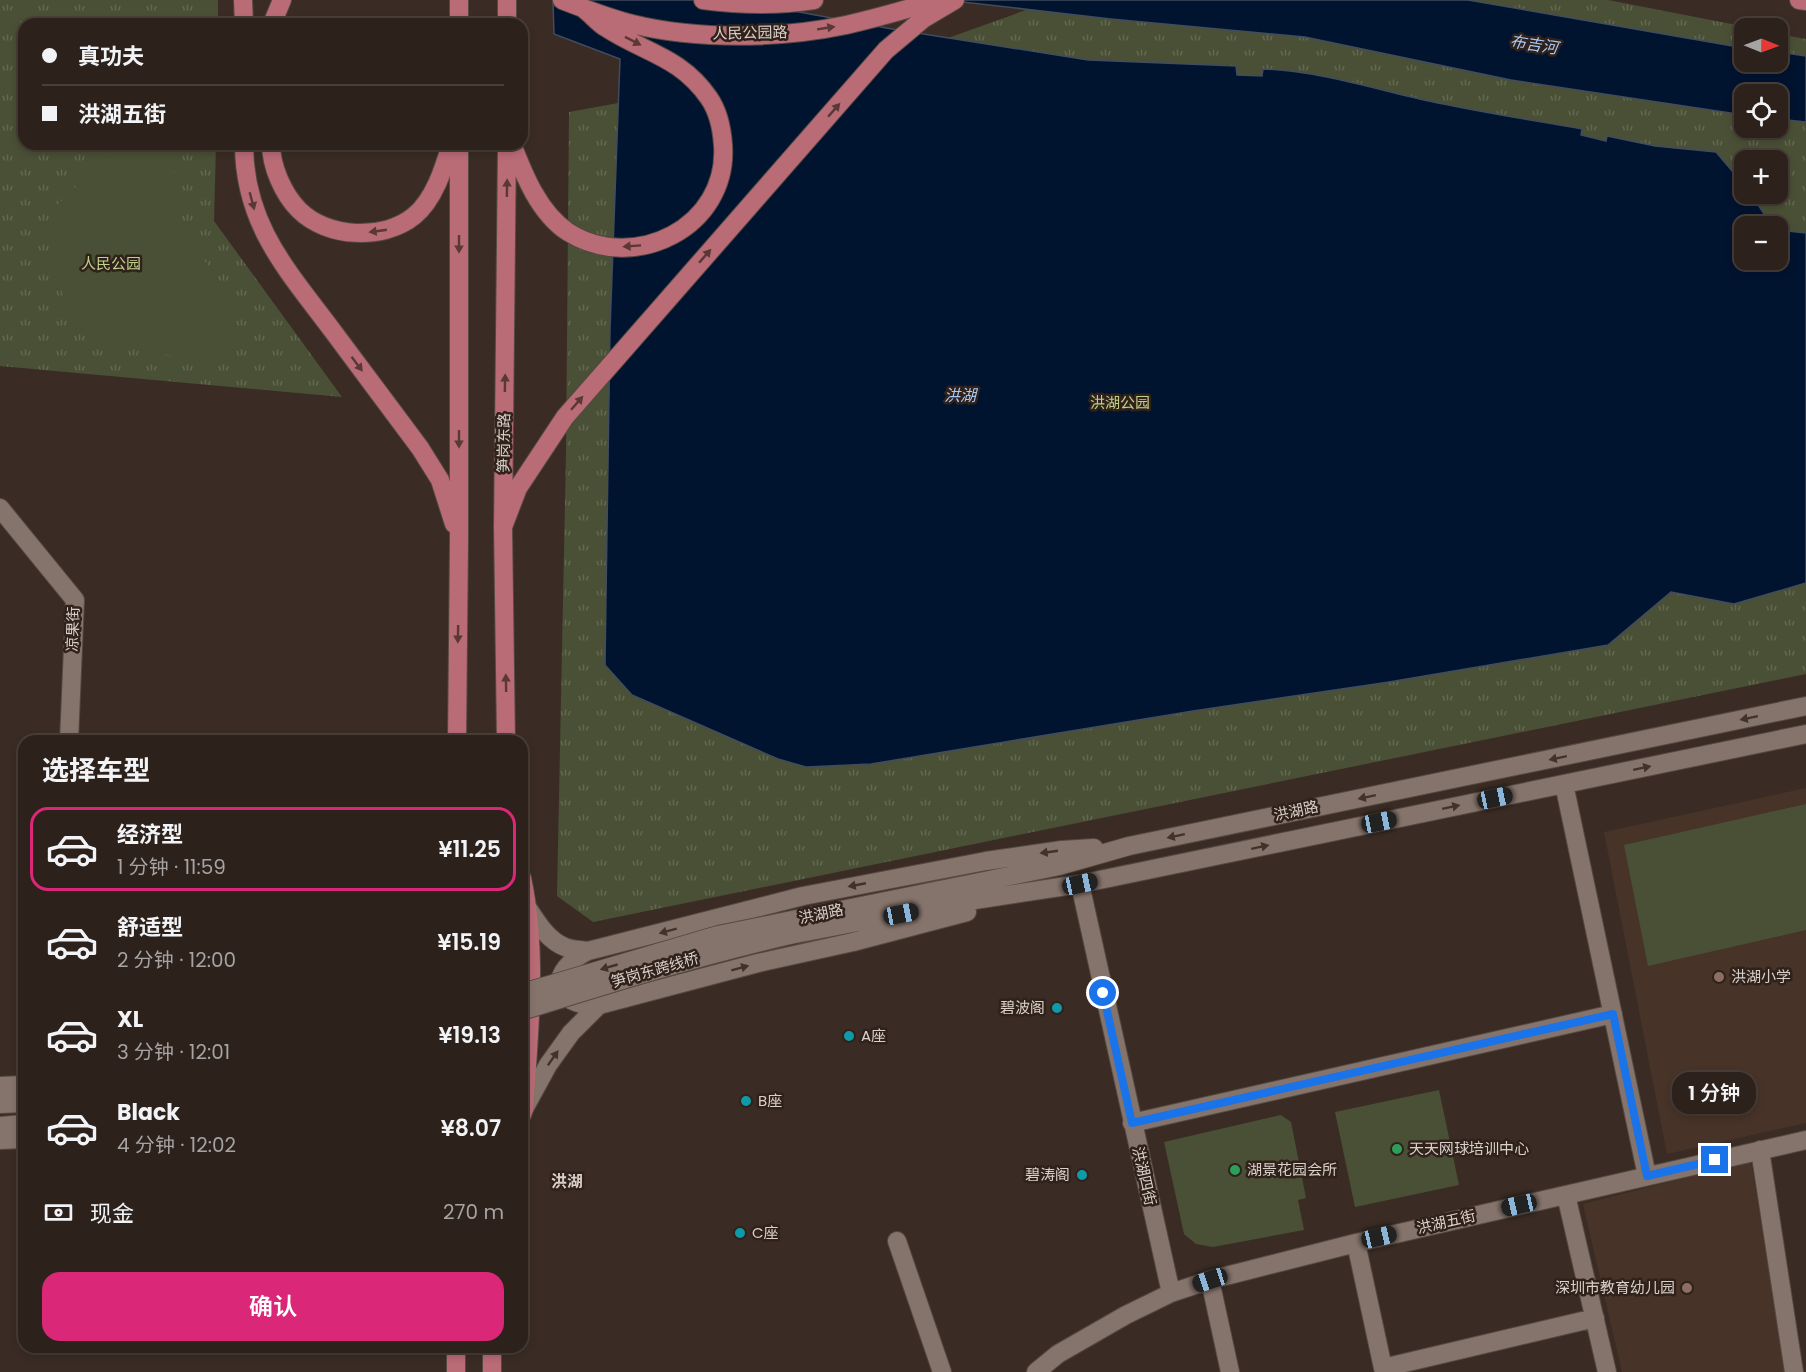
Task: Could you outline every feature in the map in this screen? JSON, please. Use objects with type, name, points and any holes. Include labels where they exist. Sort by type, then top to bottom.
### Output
[{"type":"main road","points":[[243,0],[244,18]]},
{"type":"main road","points":[[274,18],[282,0]]},
{"type":"main road","points":[[459,0],[459,18]]},
{"type":"main road","points":[[507,0],[507,18]]},
{"type":"main road","name":"人民公园路","points":[[562,0],[633,24],[673,31],[745,36],[801,32],[844,25],[938,0]]},
{"type":"main road","name":"人民公园路","points":[[703,0],[738,4],[779,4],[814,0]]},
{"type":"main road","points":[[503,527],[518,488],[565,417],[886,50],[923,19],[955,0]]},
{"type":"main road","points":[[1798,0],[1806,1]]},
{"type":"main road","points":[[515,150],[533,189],[551,216],[567,231],[589,242],[610,247],[647,245],[666,239],[686,228],[704,210],[718,187],[724,160],[722,130],[711,100],[696,80],[675,63],[605,27],[584,9]]},
{"type":"main road","points":[[244,150],[244,170],[254,210],[275,254],[420,448],[440,480],[459,541]]},
{"type":"main road","points":[[271,150],[271,156],[283,186],[300,210],[326,227],[357,234],[387,230],[414,216],[433,192],[449,150]]},
{"type":"main road","points":[[457,735],[459,150]]},
{"type":"main road","name":"笋岗东路","points":[[506,735],[503,527],[507,150]]},
{"type":"main road","points":[[528,905],[528,1050]]},
{"type":"main road","points":[[456,1353],[456,1372]]},
{"type":"main road","points":[[492,1353],[492,1372]]},
{"type":"street","name":"凉果街","points":[[0,508],[75,600],[69,735]]},
{"type":"street","name":"洪湖路","points":[[789,928],[1059,866],[1129,846],[1806,706]]},
{"type":"street","name":"洪湖路","points":[[789,928],[1080,884],[1806,734]]},
{"type":"street","points":[[1564,784],[1647,1176]]},
{"type":"street","points":[[1080,884],[853,942],[758,963],[599,1005],[584,1006],[572,1001],[564,995],[560,984],[562,972],[574,958],[588,951],[803,896],[986,861],[1062,850],[1129,846]]},
{"type":"street","name":"洪湖四街","points":[[1080,884],[1171,1293]]},
{"type":"street","points":[[529,910],[553,940],[565,947],[588,951]]},
{"type":"street","name":"笋岗东跨线桥","points":[[528,991],[718,935],[789,928]]},
{"type":"street","name":"笋岗东跨线桥","points":[[528,1009],[789,928]]},
{"type":"street","points":[[528,1103],[548,1065],[571,1033],[599,1005]]},
{"type":"street","points":[[1132,1123],[1613,1014]]},
{"type":"street","points":[[0,1086],[18,1085]]},
{"type":"street","points":[[0,1104],[18,1103]]},
{"type":"street","points":[[0,1126],[18,1124]]},
{"type":"street","points":[[0,1140],[18,1139]]},
{"type":"street","name":"洪湖五街","points":[[1036,1372],[1058,1354],[1126,1315],[1171,1293],[1210,1280],[1356,1243],[1806,1140]]},
{"type":"street","points":[[1760,1150],[1794,1372]]},
{"type":"street","points":[[1566,1195],[1607,1372]]},
{"type":"street","points":[[897,1241],[942,1372]]},
{"type":"street","points":[[1356,1243],[1383,1368],[1594,1318]]},
{"type":"street","points":[[1210,1280],[1230,1372]]},
{"type":"shaded area","name":"洪湖小学","points":[[1806,788],[1806,1123],[1667,1154],[1604,832]]},
{"type":"shaded area","name":"深圳市教育幼儿园","points":[[1751,1161],[1785,1372],[1622,1372],[1583,1204]]},
{"type":"green space","name":"人民公园","points":[[0,0],[218,0],[218,18],[18,18],[18,150],[216,150],[214,221],[342,397],[0,366]]},
{"type":"green space","name":"洪湖","points":[[1054,0],[1608,0],[1734,24],[1734,72],[1788,72],[1788,36],[1806,39],[1806,674],[593,922],[557,896],[566,453],[569,112],[920,48]]},
{"type":"green space","points":[[114,150],[175,150],[173,162],[181,233],[214,272],[236,322],[235,362],[151,353],[79,329],[47,259],[56,206]]},
{"type":"green space","points":[[1806,804],[1806,930],[1648,966],[1624,845]]},
{"type":"green space","name":"天天网球培训中心","points":[[1439,1090],[1459,1185],[1355,1207],[1335,1112]]},
{"type":"green space","name":"湖景花园会所","points":[[1281,1115],[1291,1122],[1306,1198],[1298,1200],[1304,1230],[1213,1247],[1196,1244],[1184,1234],[1164,1142]]},
{"type":"water","name":"洪湖","points":[[553,0],[733,0],[892,29],[1088,60],[1236,66],[1237,75],[1262,76],[1263,69],[1305,73],[1448,105],[1582,129],[1581,135],[1606,141],[1607,136],[1655,146],[1716,152],[1734,173],[1734,204],[1758,204],[1765,216],[1734,216],[1734,270],[1788,270],[1788,231],[1806,233],[1806,583],[1734,604],[1671,592],[1608,645],[871,764],[806,767],[778,759],[632,695],[605,665],[610,330],[620,59],[554,34]]},
{"type":"water","name":"布吉河","points":[[945,0],[1468,0],[1734,46],[1734,72],[1788,72],[1788,53],[1806,56],[1806,122],[1788,120],[1788,84],[1734,84],[1734,113],[1511,80],[1305,37],[1111,19]]},
{"type":"place","name":"洪湖小学","points":[[1719,977]]},
{"type":"place","name":"碧波阁","points":[[1057,1008]]},
{"type":"place","name":"A座","points":[[849,1036]]},
{"type":"place","name":"B座","points":[[746,1101]]},
{"type":"place","name":"天天网球培训中心","points":[[1397,1149]]},
{"type":"place","name":"湖景花园会所","points":[[1235,1170]]},
{"type":"place","name":"碧涛阁","points":[[1082,1175]]},
{"type":"place","name":"C座","points":[[740,1233]]},
{"type":"place","name":"深圳市教育幼儿园","points":[[1687,1288]]},
{"type":"district","name":"洪湖","points":[[567,1181]]},
{"type":"route","points":[[1103,993],[1132,1123],[1613,1014],[1647,1176],[1715,1160]]},
{"type":"park label","name":"洪湖公园","points":[[1120,403]]}]
